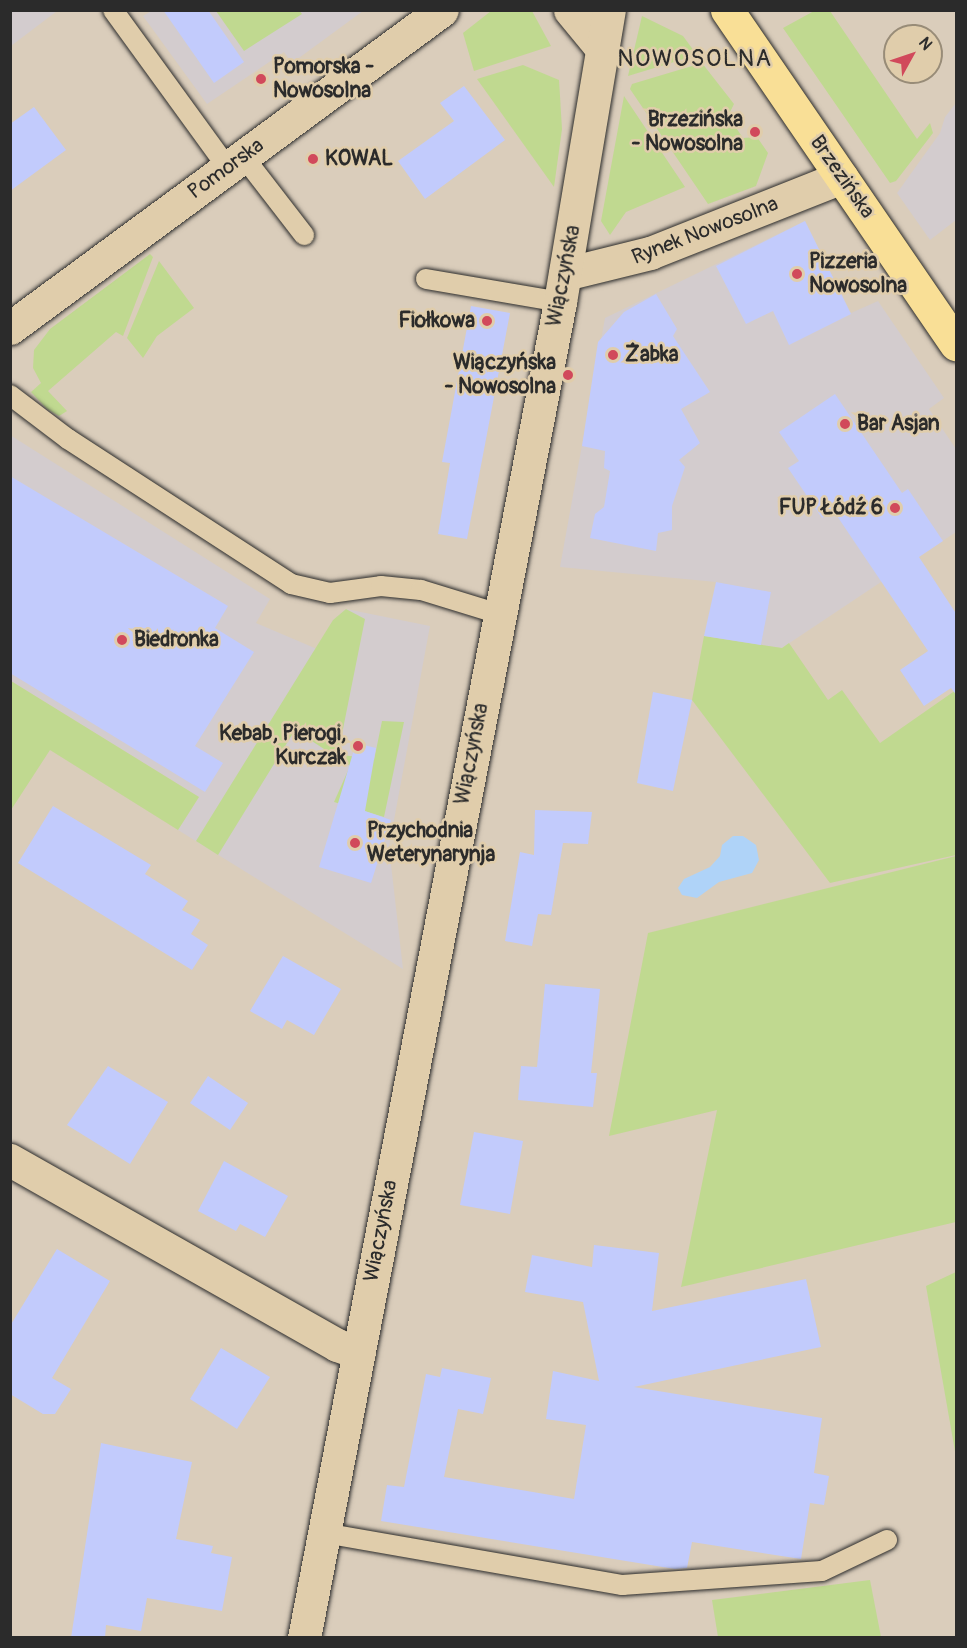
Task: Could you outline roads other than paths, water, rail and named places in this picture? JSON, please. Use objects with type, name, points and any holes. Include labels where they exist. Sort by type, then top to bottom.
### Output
[{"type":"main road","name":"Brzezińska","points":[[727,10],[957,344]]},
{"type":"street","points":[[570,10],[603,50]]},
{"type":"street","name":"Wiączyńska","points":[[304,1638],[562,288],[609,10]]},
{"type":"street","name":"Pomorska","points":[[10,328],[438,12]]},
{"type":"street","name":"Rynek Nowosolna","points":[[562,288],[842,177]]},
{"type":"street","points":[[10,1160],[358,1353]]},
{"type":"lane","points":[[113,10],[236,162],[304,235]]},
{"type":"lane","points":[[426,279],[562,288]]},
{"type":"lane","points":[[10,395],[68,439],[291,584],[330,593],[381,586],[421,590],[499,614]]},
{"type":"lane","points":[[324,1533],[622,1585],[822,1571],[887,1540]]},
{"type":"water","points":[[733,836],[743,836],[756,845],[759,860],[752,873],[719,882],[697,898],[682,895],[678,888],[684,879],[710,867],[720,856],[722,845]]},
{"type":"place","name":"Pomorska - Nowosolna","points":[[261,79]]},
{"type":"place","name":"Brzezińska - Nowosolna","points":[[755,132]]},
{"type":"place","name":"KOWAL","points":[[313,159]]},
{"type":"place","name":"Pizzeria Nowosolna","points":[[797,274]]},
{"type":"place","name":"Fiołkowa","points":[[487,321]]},
{"type":"place","name":"Żabka","points":[[613,355]]},
{"type":"place","name":"Wiączyńska - Nowosolna","points":[[568,375]]},
{"type":"place","name":"Bar Asjan","points":[[845,424]]},
{"type":"place","name":"FUP Łódź 6","points":[[895,508]]},
{"type":"place","name":"Biedronka","points":[[122,640]]},
{"type":"place","name":"Kebab, Pierogi, Kurczak","points":[[358,746]]},
{"type":"place","name":"Przychodnia Weterynarynja","points":[[355,843]]},
{"type":"district","name":"NOWOSOLNA","points":[[695,59]]}]
